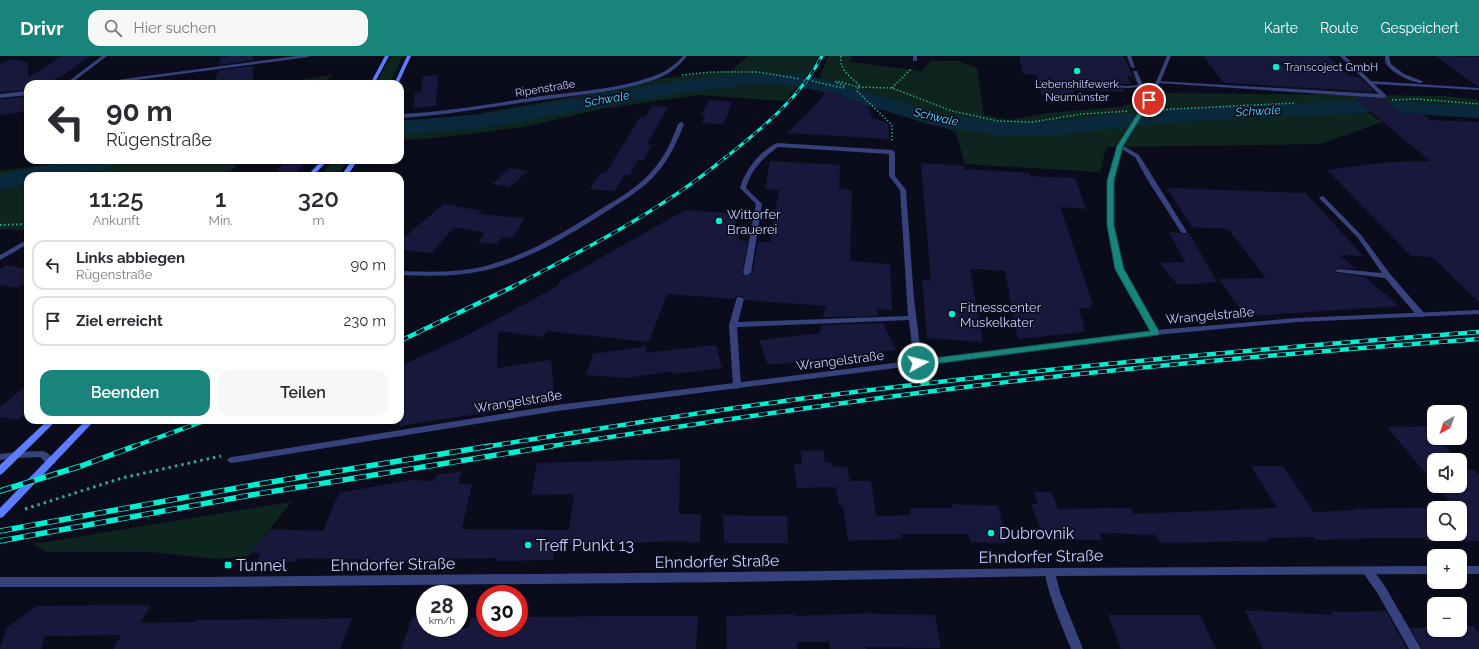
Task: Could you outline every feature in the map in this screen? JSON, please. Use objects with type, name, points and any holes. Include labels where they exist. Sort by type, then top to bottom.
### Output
[{"type":"main road","points":[[374,80],[387,56]]},
{"type":"main road","points":[[398,80],[409,56]]},
{"type":"main road","points":[[314,172],[321,164]]},
{"type":"main road","points":[[0,471],[49,424]]},
{"type":"main road","points":[[0,514],[87,424]]},
{"type":"street","points":[[72,80],[105,56]]},
{"type":"street","points":[[125,80],[308,56]]},
{"type":"street","name":"Ripenstraße","points":[[404,116],[469,109],[582,92],[642,81],[675,68],[685,56]]},
{"type":"street","points":[[1129,56],[1141,86]]},
{"type":"street","points":[[1155,333],[1120,269],[1110,225],[1110,181],[1120,146],[1154,90],[1169,56]]},
{"type":"street","points":[[1158,82],[1384,96],[1342,56]]},
{"type":"street","points":[[1388,56],[1387,60],[1396,71],[1428,86]]},
{"type":"street","points":[[1041,82],[1128,87],[1141,86],[1154,90]]},
{"type":"street","points":[[1370,82],[1479,89]]},
{"type":"street","points":[[0,96],[24,93]]},
{"type":"street","points":[[404,272],[430,274],[456,273],[481,269],[530,254],[586,222],[639,186],[661,164],[670,150],[681,124]]},
{"type":"street","points":[[747,273],[759,204],[743,188],[745,179],[760,158],[777,144],[892,152],[892,176],[903,190],[912,318],[918,363]]},
{"type":"street","points":[[1120,146],[1137,156],[1184,232]]},
{"type":"street","points":[[1322,198],[1360,237],[1387,276],[1421,316]]},
{"type":"street","points":[[0,258],[24,243]]},
{"type":"street","points":[[1339,270],[1387,276]]},
{"type":"street","points":[[737,386],[733,325],[740,299]]},
{"type":"street","name":"Wrangelstraße","points":[[232,460],[557,408],[1155,333],[1297,320],[1421,316],[1479,312]]},
{"type":"street","points":[[733,325],[912,318]]},
{"type":"street","points":[[0,457],[42,454],[52,462]]},
{"type":"street","name":"Ehndorfer Straße","points":[[0,582],[207,582],[733,577],[1050,572],[1427,570]]},
{"type":"street","points":[[1467,570],[1479,570]]},
{"type":"street","points":[[1368,571],[1382,591],[1415,649]]},
{"type":"street","points":[[1050,572],[1055,592],[1077,649]]},
{"type":"path","points":[[841,56],[839,61],[842,68],[859,85],[857,91],[892,125],[892,152]]},
{"type":"path","points":[[892,88],[911,70],[915,58]]},
{"type":"path","points":[[660,75],[670,76],[712,72],[758,72],[800,79]]},
{"type":"path","points":[[812,81],[843,88],[845,86],[835,82],[837,81],[858,87],[892,88],[952,110],[985,118],[1011,122],[1032,122],[1082,114],[1142,112]]},
{"type":"path","points":[[0,225],[24,224]]},
{"type":"path","points":[[24,509],[67,494],[173,465],[229,455],[232,460]]},
{"type":"green space","points":[[391,56],[403,56],[391,80],[378,80]]},
{"type":"green space","points":[[748,56],[820,56],[806,77],[784,101],[698,95],[601,109],[524,127],[433,138],[404,140],[404,121],[472,115],[584,95],[642,81],[732,70]]},
{"type":"green space","points":[[828,56],[852,56],[850,62],[922,71],[931,61],[959,61],[977,68],[984,115],[1009,120],[1047,113],[1120,107],[1167,93],[1445,96],[1479,100],[1479,117],[1367,112],[1382,122],[1320,144],[1106,147],[1100,172],[965,164],[956,132],[818,84]]},
{"type":"green space","points":[[333,75],[327,80],[300,80]]},
{"type":"green space","points":[[51,164],[238,164],[229,172],[24,172],[24,230],[0,229],[0,171]]},
{"type":"green space","points":[[331,164],[345,164],[340,172],[323,172]]},
{"type":"green space","points":[[291,502],[249,556],[216,559],[151,552],[47,552],[33,544]]},
{"type":"building","points":[[62,56],[91,56],[54,80],[24,80],[24,90],[0,92],[0,64],[13,59],[28,63],[28,78]]},
{"type":"building","points":[[253,56],[253,60],[219,65],[221,57]]},
{"type":"building","name":"Lebenshilfewerk Neumünster","points":[[1019,56],[1123,56],[1133,76],[1127,76],[1131,84],[1038,81],[1037,75],[1023,74]]},
{"type":"building","name":"Transcoject GmbH","points":[[1203,56],[1328,56],[1349,76],[1359,77],[1375,92],[1224,83]]},
{"type":"building","points":[[1436,56],[1479,57],[1479,86],[1477,86]]},
{"type":"building","points":[[253,66],[253,80],[216,80],[218,70]]},
{"type":"building","points":[[438,75],[436,106],[413,108],[415,93],[421,92],[423,76]]},
{"type":"building","points":[[1039,84],[1123,89],[1125,92],[1073,90],[1075,97],[1041,95]]},
{"type":"building","points":[[827,91],[865,104],[868,107],[872,118],[886,122],[889,126],[889,139],[787,133],[809,112]]},
{"type":"building","points":[[24,97],[24,112],[0,115],[0,99]]},
{"type":"building","points":[[1353,97],[1385,99],[1401,113],[1423,114],[1430,120],[1479,122],[1479,302],[1432,257],[1411,256],[1327,170],[1390,162],[1430,161]]},
{"type":"building","points":[[709,100],[732,102],[724,124],[702,123],[705,117],[701,116]]},
{"type":"building","points":[[652,106],[668,107],[646,145],[652,145],[643,160],[638,160],[630,175],[624,175],[615,191],[590,189],[600,173],[606,173],[640,117],[645,117]]},
{"type":"building","points":[[770,161],[840,165],[839,189],[852,190],[850,261],[890,264],[892,310],[876,309],[879,316],[823,317],[826,306],[745,300],[740,296],[736,296],[735,299],[667,294],[649,342],[547,331],[543,337],[498,331],[497,368],[551,360],[555,402],[400,426],[400,424],[404,424],[404,364],[464,337],[556,287],[560,281],[685,210],[738,214],[733,233],[740,234],[738,240],[748,241],[742,274],[744,276],[752,274],[758,242],[770,242],[779,190],[765,189]]},
{"type":"building","points":[[921,163],[964,166],[964,169],[1030,173],[1030,176],[1075,178],[1086,209],[1060,207],[1093,305],[1089,304],[1091,309],[1079,308],[1085,332],[1018,339],[1005,271],[970,269],[983,342],[927,338],[922,280],[931,281]]},
{"type":"building","points":[[282,164],[303,164],[296,172],[275,172]]},
{"type":"building","points":[[510,168],[528,171],[510,187],[492,184]]},
{"type":"building","points":[[1167,188],[1306,193],[1363,256],[1340,255],[1356,269],[1339,268],[1334,272],[1365,277],[1399,306],[1245,316],[1219,279],[1266,278],[1228,229],[1192,227]]},
{"type":"building","points":[[444,204],[482,211],[479,214],[525,218],[512,238],[502,237],[497,244],[478,242],[485,233],[454,227],[432,253],[404,250],[404,236],[406,236]]},
{"type":"building","points":[[1169,232],[1182,234],[1189,233],[1217,282],[1178,285],[1159,263],[1185,262]]},
{"type":"building","points":[[7,265],[24,268],[24,283],[16,288],[0,285],[0,269]]},
{"type":"building","points":[[883,323],[896,350],[768,365],[759,340],[820,333],[822,325]]},
{"type":"building","points":[[716,345],[722,368],[673,374],[673,371],[627,378],[586,375],[593,354],[647,346],[645,353]]},
{"type":"building","points":[[24,387],[24,414],[17,420],[0,417],[0,407]]},
{"type":"building","points":[[1427,426],[1427,445],[1444,445],[1452,453],[1427,453],[1427,475],[1387,427]]},
{"type":"building","points":[[823,450],[825,462],[832,462],[833,467],[847,467],[850,481],[871,481],[876,516],[911,515],[910,508],[953,508],[952,504],[998,506],[1007,543],[970,542],[969,534],[901,534],[902,539],[848,541],[843,505],[839,505],[836,487],[797,488],[794,464],[802,464],[801,451]]},
{"type":"building","points":[[680,459],[679,514],[701,514],[700,543],[684,541],[555,545],[553,560],[496,561],[497,558],[432,559],[431,563],[374,563],[375,560],[298,558],[296,562],[257,561],[261,553],[251,553],[270,529],[323,531],[339,493],[411,480],[434,481],[437,475],[462,471],[458,484],[472,484],[462,529],[569,530],[574,494],[531,495],[537,463]]},
{"type":"building","points":[[1251,466],[1283,466],[1314,512],[1357,510],[1355,509],[1427,508],[1427,541],[1425,538],[1316,540],[1313,537],[1266,538],[1268,541],[1160,543],[1155,535],[1099,533],[1102,540],[1044,540],[1031,504],[1038,504],[1034,492],[1052,492],[1058,509],[1131,508],[1134,514],[1277,508]]},
{"type":"building","points":[[1467,470],[1475,470],[1479,475],[1479,541],[1428,542],[1427,541],[1467,541],[1467,501],[1449,501],[1442,493],[1467,493]]},
{"type":"building","points":[[723,515],[787,516],[788,543],[724,543]]},
{"type":"building","points":[[151,605],[140,623],[195,622],[196,620],[352,618],[340,649],[113,649],[121,635],[45,636],[41,649],[0,649],[7,627],[37,606]]},
{"type":"building","points":[[1245,610],[1334,615],[1331,612],[1386,611],[1407,649],[1263,649]]},
{"type":"building","points":[[875,613],[935,615],[941,648],[866,647],[867,649],[830,649],[829,642],[797,642],[797,649],[727,649],[726,616],[794,614],[794,616]]},
{"type":"building","points":[[1108,615],[1200,615],[1216,649],[1121,649]]},
{"type":"building","points":[[698,616],[696,649],[401,649],[412,617],[416,617],[416,637],[468,637],[468,628],[471,618],[476,618],[476,637],[528,637],[528,617]]},
{"type":"building","points":[[1467,626],[1473,626],[1479,633],[1479,649],[1422,649],[1410,628],[1427,627],[1427,637],[1467,637]]},
{"type":"waterway","name":"Schwale","points":[[404,128],[483,121],[685,86],[741,80],[791,80],[823,85],[940,120],[1000,129],[1056,128],[1174,115],[1376,106],[1479,112]]},
{"type":"waterway","name":"Schwale","points":[[50,172],[90,164]]},
{"type":"waterway","name":"Schwale","points":[[0,182],[24,178]]},
{"type":"railway","points":[[725,158],[779,112],[803,86],[822,56]]},
{"type":"railway","points":[[513,286],[623,228],[676,194],[726,157]]},
{"type":"railway","points":[[404,339],[513,286]]},
{"type":"railway","points":[[484,447],[726,409],[975,378],[1143,360],[1479,332]]},
{"type":"railway","points":[[545,447],[878,398],[990,384],[1234,359],[1479,339]]},
{"type":"railway","points":[[132,447],[196,424]]},
{"type":"railway","points":[[0,491],[81,466],[135,446]]},
{"type":"railway","points":[[0,531],[259,484],[490,446]]},
{"type":"railway","points":[[0,541],[251,495],[552,446]]},
{"type":"place","name":"Transcoject GmbH","points":[[1276,67]]},
{"type":"place","name":"Lebenshilfewerk Neumünster","points":[[1077,71]]},
{"type":"place","name":"Wittorfer Brauerei","points":[[719,221]]},
{"type":"place","name":"Fitnesscenter Muskelkater","points":[[952,314]]},
{"type":"place","name":"Dubrovnik","points":[[991,533]]},
{"type":"place","name":"Treff Punkt 13","points":[[528,545]]},
{"type":"place","name":"Tunnel","points":[[228,565]]},
{"type":"route","points":[[918,363],[1155,333],[1120,269],[1110,225],[1110,181],[1120,146],[1149,100]]}]
